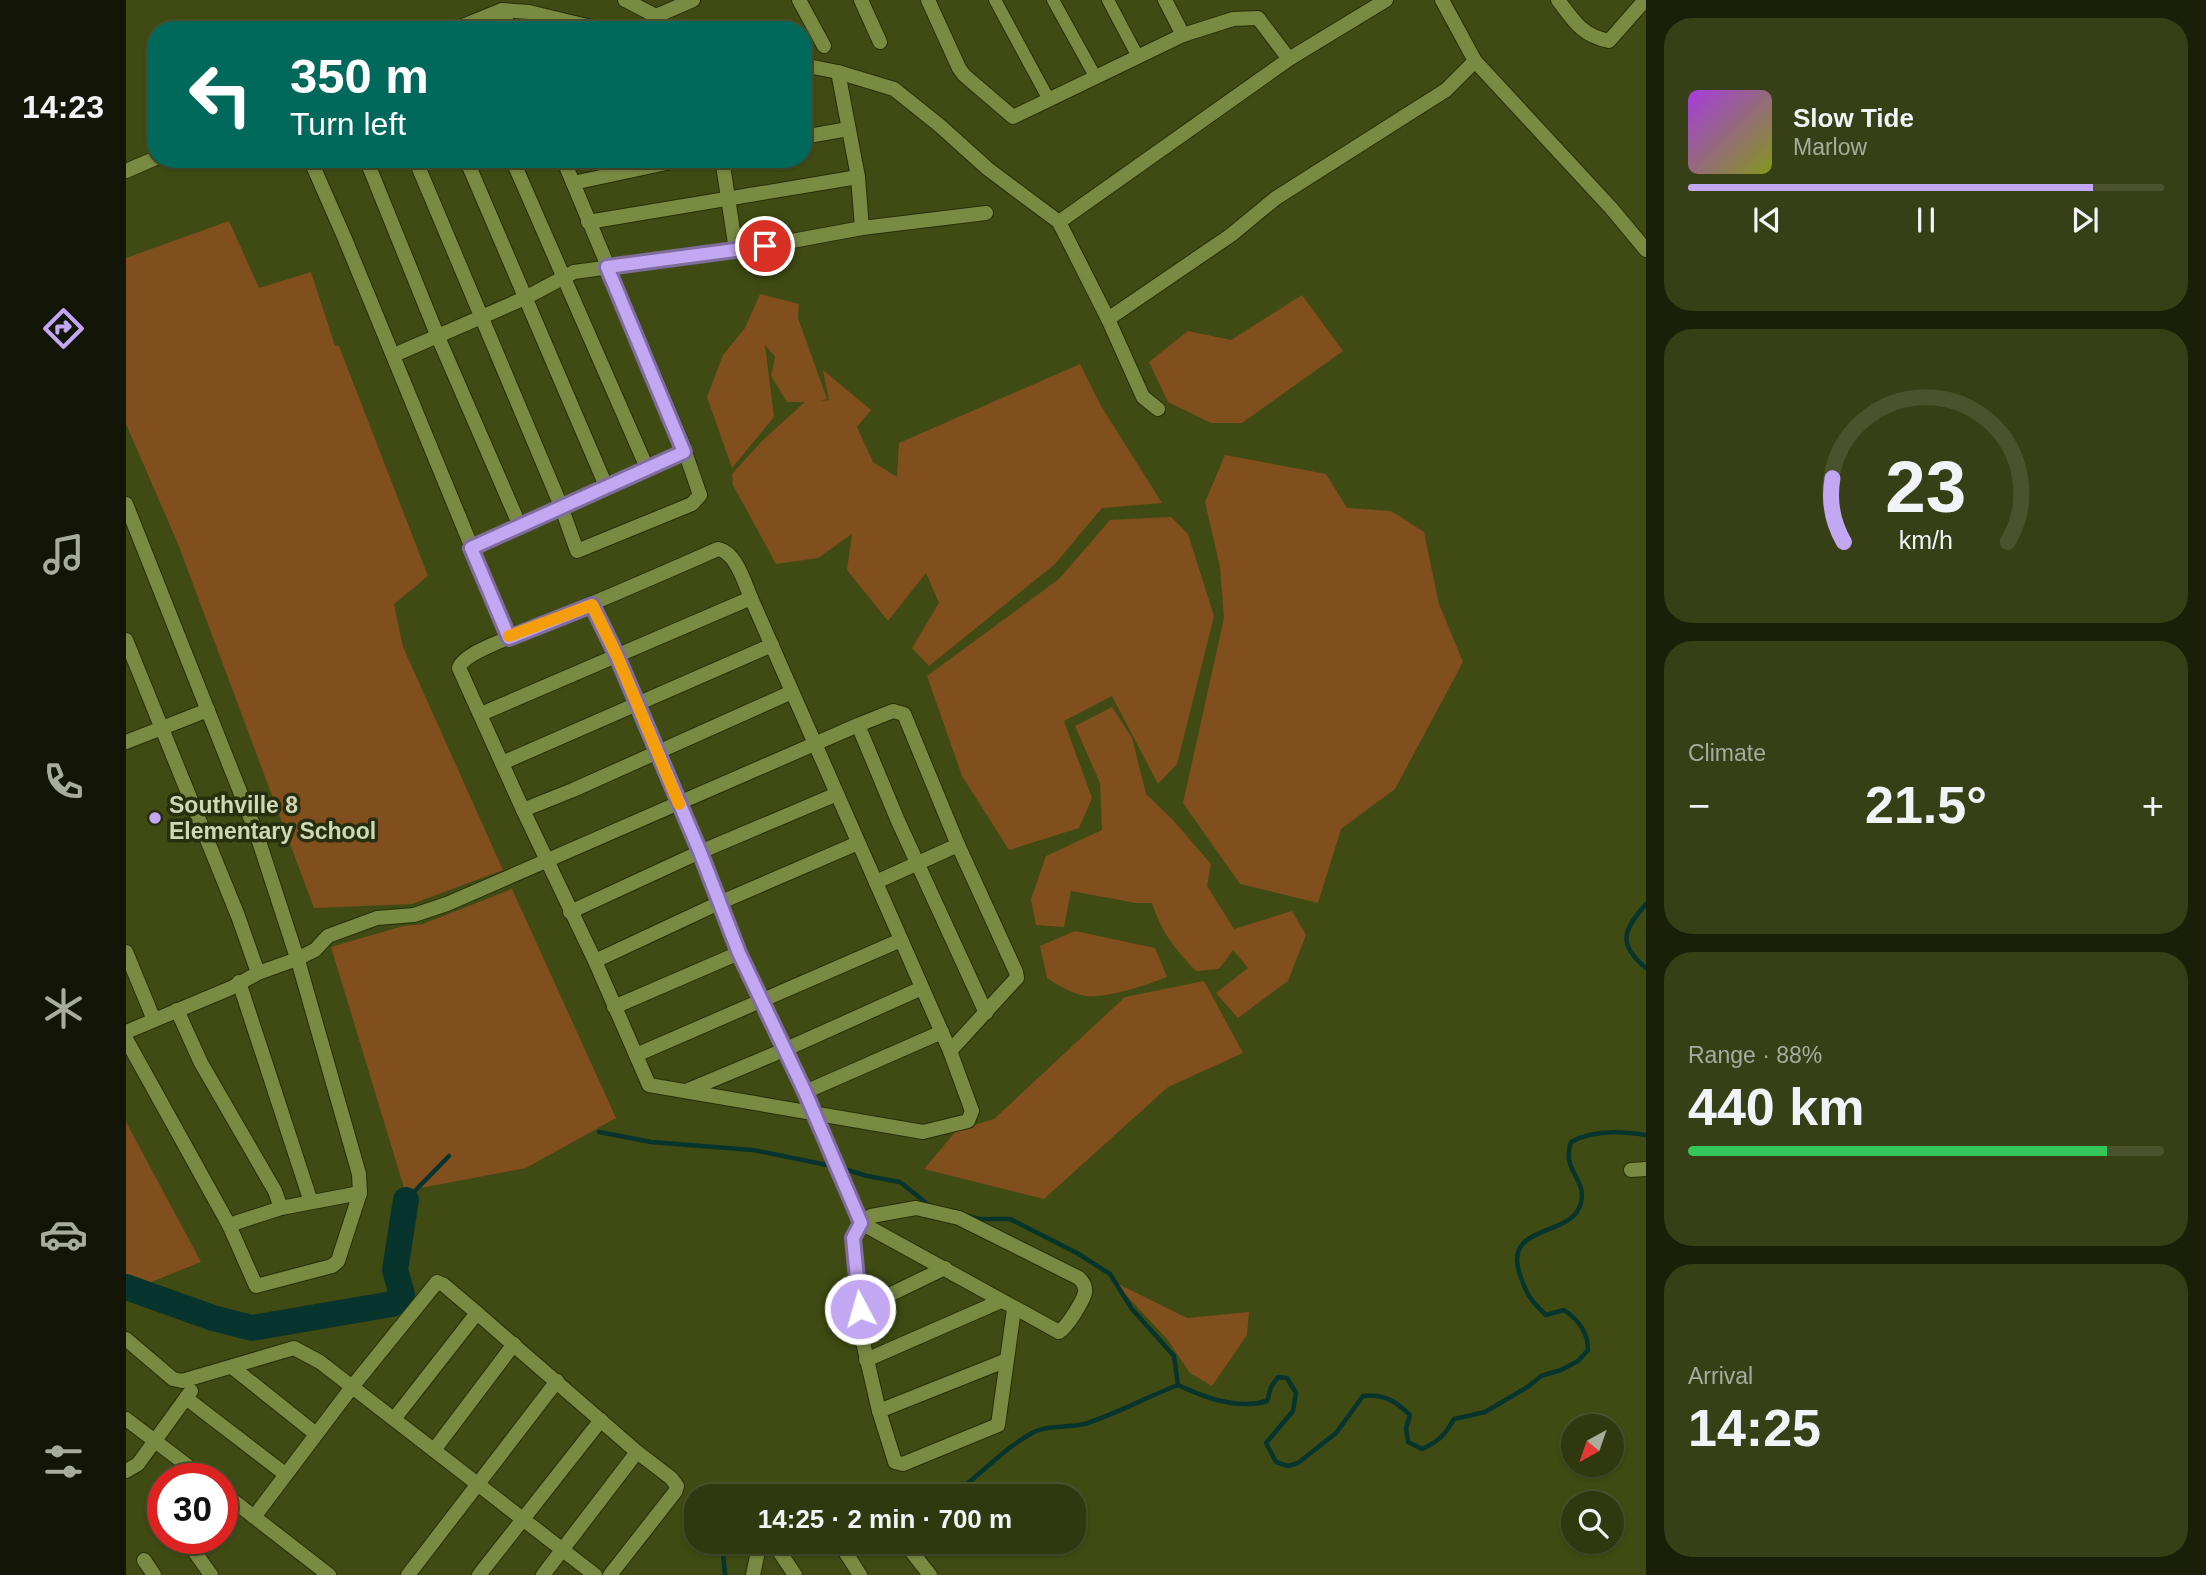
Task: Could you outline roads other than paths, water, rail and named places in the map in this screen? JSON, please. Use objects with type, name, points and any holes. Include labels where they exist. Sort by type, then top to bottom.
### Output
[{"type":"street","points":[[625,0],[656,16]]},
{"type":"street","points":[[652,21],[656,16],[693,0]]},
{"type":"street","points":[[799,0],[810,21]]},
{"type":"street","points":[[861,0],[880,42]]},
{"type":"street","points":[[928,0],[958,68],[1013,117],[1137,55],[1183,35],[1233,19],[1258,18],[1289,59]]},
{"type":"street","points":[[995,0],[1048,99]]},
{"type":"street","points":[[1053,0],[1095,76]]},
{"type":"street","points":[[1108,0],[1137,55]]},
{"type":"street","points":[[1165,0],[1183,35]]},
{"type":"street","points":[[1059,222],[1289,59],[1385,0]]},
{"type":"street","points":[[1442,0],[1475,61],[1611,208],[1646,250]]},
{"type":"street","points":[[1558,0],[1581,30],[1592,37],[1609,41],[1645,0]]},
{"type":"street","points":[[502,10],[506,21]]},
{"type":"street","points":[[475,21],[502,10],[529,12],[566,21]]},
{"type":"street","points":[[812,24],[824,46]]},
{"type":"street","points":[[1108,319],[1231,235],[1276,198],[1446,90],[1475,61]]},
{"type":"street","points":[[812,67],[894,89],[988,169],[1059,222],[1108,319],[1143,397],[1158,409]]},
{"type":"street","points":[[838,72],[858,177],[862,228]]},
{"type":"street","points":[[812,135],[848,129]]},
{"type":"street","points":[[126,171],[147,162]]},
{"type":"street","points":[[314,168],[394,355],[509,638]]},
{"type":"street","points":[[370,168],[438,337],[519,524]]},
{"type":"street","points":[[419,168],[561,506],[577,551],[692,504],[700,495],[567,168]]},
{"type":"street","points":[[470,168],[606,486]]},
{"type":"street","points":[[516,168],[647,468]]},
{"type":"street","points":[[573,183],[643,168]]},
{"type":"street","points":[[724,168],[736,250]]},
{"type":"street","points":[[588,222],[858,177]]},
{"type":"street","points":[[394,355],[525,298],[574,272],[736,250],[862,228],[986,213]]},
{"type":"street","points":[[471,548],[519,524],[684,452]]},
{"type":"street","points":[[126,504],[256,832],[297,959],[359,1174],[359,1193],[338,1261],[332,1266],[256,1286],[229,1225],[126,1039]]},
{"type":"street","points":[[718,549],[730,555],[950,1051],[972,1111],[968,1121],[923,1132],[649,1085],[459,668],[466,658],[509,638],[592,605],[718,549]]},
{"type":"street","points":[[481,714],[751,598]]},
{"type":"street","points":[[592,605],[617,656],[700,852],[739,953],[805,1092],[861,1223],[1059,1332],[1065,1328],[1085,1293],[1085,1285],[1079,1278],[959,1218],[916,1208],[871,1216],[861,1223],[853,1238],[866,1360],[895,1462],[903,1464],[998,1425],[1014,1309]]},
{"type":"street","points":[[126,640],[238,916],[258,973]]},
{"type":"street","points":[[502,763],[772,645]]},
{"type":"street","points":[[523,810],[792,692]]},
{"type":"street","points":[[126,742],[208,710]]},
{"type":"street","points":[[126,1031],[231,988],[258,973],[297,959],[315,950],[328,936],[377,918],[414,915],[425,911],[549,861],[894,711],[904,714],[1017,978],[950,1051]]},
{"type":"street","points":[[858,725],[986,1013]]},
{"type":"street","points":[[570,912],[700,852],[837,794]]},
{"type":"street","points":[[594,961],[858,843]]},
{"type":"street","points":[[876,882],[958,845]]},
{"type":"street","points":[[636,1055],[901,940]]},
{"type":"street","points":[[126,952],[154,1020]]},
{"type":"street","points":[[614,1007],[739,953]]},
{"type":"street","points":[[239,982],[311,1202]]},
{"type":"street","points":[[684,1091],[922,988]]},
{"type":"street","points":[[177,1010],[201,1063],[275,1191],[281,1208]]},
{"type":"street","points":[[805,1092],[942,1032]]},
{"type":"street","points":[[1631,1170],[1646,1169]]},
{"type":"street","points":[[229,1225],[281,1208],[359,1193]]},
{"type":"street","points":[[860,1309],[945,1268]]},
{"type":"street","points":[[254,1517],[352,1387],[437,1282],[444,1284],[637,1452],[671,1478],[677,1486],[610,1575]]},
{"type":"street","points":[[866,1360],[1000,1301]]},
{"type":"street","points":[[394,1419],[477,1313]]},
{"type":"street","points":[[126,1339],[173,1379],[182,1381],[294,1348],[312,1357],[595,1575]]},
{"type":"street","points":[[434,1450],[514,1344]]},
{"type":"street","points":[[879,1411],[1007,1360]]},
{"type":"street","points":[[232,1367],[316,1434]]},
{"type":"street","points":[[126,1471],[138,1464],[202,1376]]},
{"type":"street","points":[[408,1575],[557,1381]]},
{"type":"street","points":[[186,1398],[285,1474]]},
{"type":"street","points":[[126,1419],[184,1463]]},
{"type":"street","points":[[479,1575],[601,1420]]},
{"type":"street","points":[[543,1575],[637,1452]]},
{"type":"street","points":[[238,1504],[329,1575]]},
{"type":"street","points":[[196,1554],[211,1575]]},
{"type":"street","points":[[753,1575],[757,1554]]},
{"type":"street","points":[[781,1554],[795,1575]]},
{"type":"street","points":[[847,1554],[860,1575]]},
{"type":"street","points":[[913,1554],[930,1575]]},
{"type":"street","points":[[144,1560],[154,1575]]},
{"type":"waterway","points":[[1646,904],[1632,922],[1626,937],[1631,952],[1646,968]]},
{"type":"waterway","points":[[599,1132],[651,1142],[753,1150],[832,1166]]},
{"type":"waterway","points":[[966,1484],[1032,1433],[1084,1424],[1178,1385],[1222,1401],[1245,1404],[1267,1401],[1271,1387],[1278,1377],[1287,1378],[1296,1393],[1293,1411],[1266,1443],[1276,1462],[1288,1466],[1298,1463],[1336,1433],[1363,1396],[1383,1397],[1399,1406],[1410,1415],[1406,1428],[1408,1442],[1422,1449],[1428,1446],[1441,1437],[1454,1419],[1485,1412],[1541,1376],[1578,1361],[1588,1350],[1582,1327],[1574,1318],[1564,1310],[1546,1315],[1533,1301],[1520,1275],[1517,1258],[1521,1246],[1529,1238],[1565,1222],[1575,1214],[1581,1203],[1581,1187],[1569,1160],[1571,1142],[1588,1135],[1607,1132],[1646,1135]]},
{"type":"waterway","points":[[406,1200],[449,1156]]},
{"type":"waterway","points":[[841,1168],[900,1182],[930,1206]]},
{"type":"waterway","points":[[126,1287],[213,1318],[252,1328],[392,1304],[402,1294],[395,1270],[406,1200]]},
{"type":"waterway","points":[[969,1216],[979,1219],[1010,1219],[1077,1253],[1110,1274],[1132,1309],[1174,1356],[1178,1385]]},
{"type":"waterway","points":[[723,1554],[725,1575]]},
{"type":"place","name":"Southville 8 Elementary School","points":[[155,818]]}]
